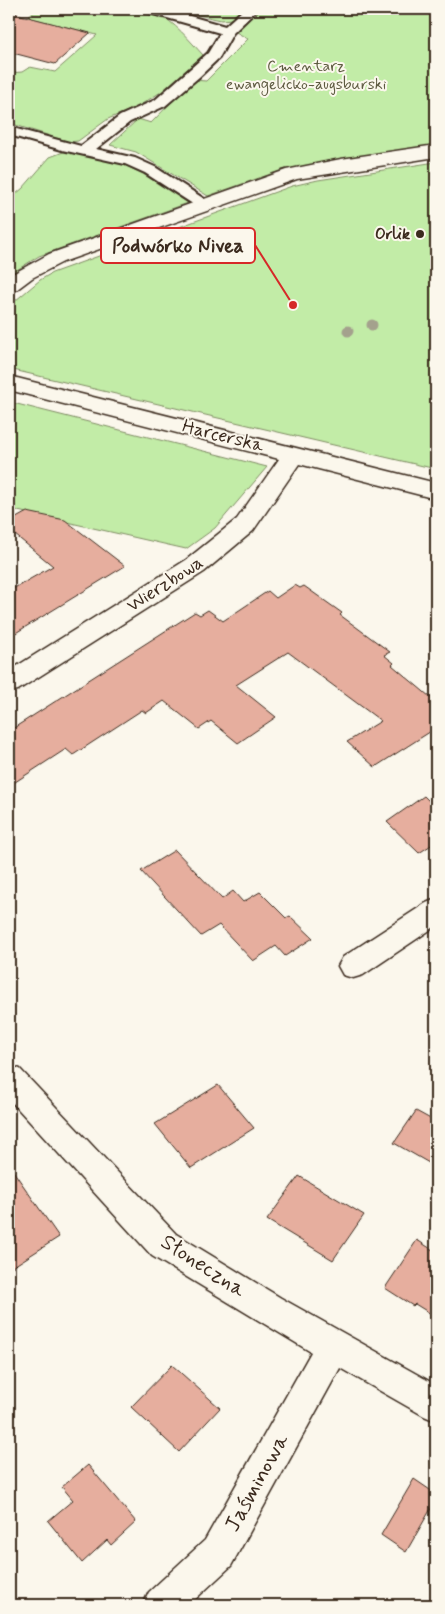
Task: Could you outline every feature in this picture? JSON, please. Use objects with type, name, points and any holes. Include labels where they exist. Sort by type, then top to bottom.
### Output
[{"type":"street","points":[[9,286],[25,274],[56,258],[293,174],[350,163],[436,151]]},
{"type":"street","name":"Harcerska","points":[[9,383],[436,491]]},
{"type":"street","name":"Wierzbowa","points":[[9,683],[195,566],[245,525],[294,454]]},
{"type":"street","points":[[353,966],[436,911]]},
{"type":"street","name":"Słoneczna","points":[[9,1078],[164,1245],[436,1404]]},
{"type":"street","name":"Jaśminowa","points":[[162,1605],[218,1553],[334,1346]]},
{"type":"lane","points":[[151,9],[228,31]]},
{"type":"lane","points":[[85,150],[125,119],[167,97],[214,55],[228,31],[251,9]]},
{"type":"lane","points":[[9,131],[62,146],[130,161],[150,170],[204,205]]},
{"type":"green space","points":[[116,8],[157,14],[182,32],[203,55],[161,92],[137,107],[108,119],[78,141],[69,142],[9,123],[9,73],[22,72],[30,67],[55,72],[97,35],[27,17],[37,9]]},
{"type":"green space","points":[[178,9],[241,9],[232,19],[221,20]]},
{"type":"green space","name":"Cmentarz ewangelicko-augsburski","points":[[259,9],[436,9],[436,145],[282,170],[208,196],[136,152],[110,145],[138,119],[151,123],[193,80],[206,81],[248,39],[236,32]]},
{"type":"green space","points":[[66,151],[120,163],[143,174],[188,203],[39,256],[9,275],[9,200],[23,188],[50,157]]},
{"type":"green space","points":[[436,162],[436,469],[9,369],[9,306],[40,280],[52,273],[292,186],[318,180]]},
{"type":"green space","points":[[9,402],[267,467],[215,528],[186,549],[9,509]]},
{"type":"building","points":[[9,12],[90,33],[55,64],[9,52]]},
{"type":"building","points":[[27,512],[65,520],[125,566],[9,637],[9,591],[53,566],[9,530],[9,522]]},
{"type":"building","points":[[295,585],[300,588],[304,586],[342,613],[340,615],[390,652],[384,655],[394,663],[392,665],[436,702],[436,728],[375,767],[347,742],[381,721],[288,652],[236,685],[276,717],[238,743],[211,721],[199,729],[164,701],[146,713],[142,710],[73,755],[66,749],[9,786],[9,731],[195,612],[200,615],[208,610],[223,621],[268,591],[276,598]]},
{"type":"building","points":[[424,796],[436,808],[436,842],[419,853],[387,822]]},
{"type":"building","points":[[175,850],[222,899],[233,891],[243,902],[260,892],[286,918],[290,916],[313,938],[285,956],[276,946],[253,961],[219,925],[201,936],[141,871]]},
{"type":"building","points":[[218,1085],[254,1128],[191,1168],[155,1124]]},
{"type":"building","points":[[416,1111],[436,1122],[436,1167],[394,1143]]},
{"type":"building","points":[[9,1165],[59,1237],[9,1269]]},
{"type":"building","points":[[299,1176],[364,1215],[333,1260],[267,1220]]},
{"type":"building","points":[[417,1240],[436,1252],[436,1317],[415,1304],[413,1306],[385,1288]]},
{"type":"building","points":[[172,1365],[220,1408],[179,1452],[131,1407]]},
{"type":"building","points":[[88,1465],[136,1522],[111,1545],[107,1540],[82,1563],[48,1521],[73,1500],[62,1487]]},
{"type":"building","points":[[414,1479],[436,1494],[436,1500],[406,1552],[381,1535]]},
{"type":"place","name":"Orlik","points":[[420,234]]},
{"type":"place","name":"Podwórko Nivea","points":[[293,305]]}]
